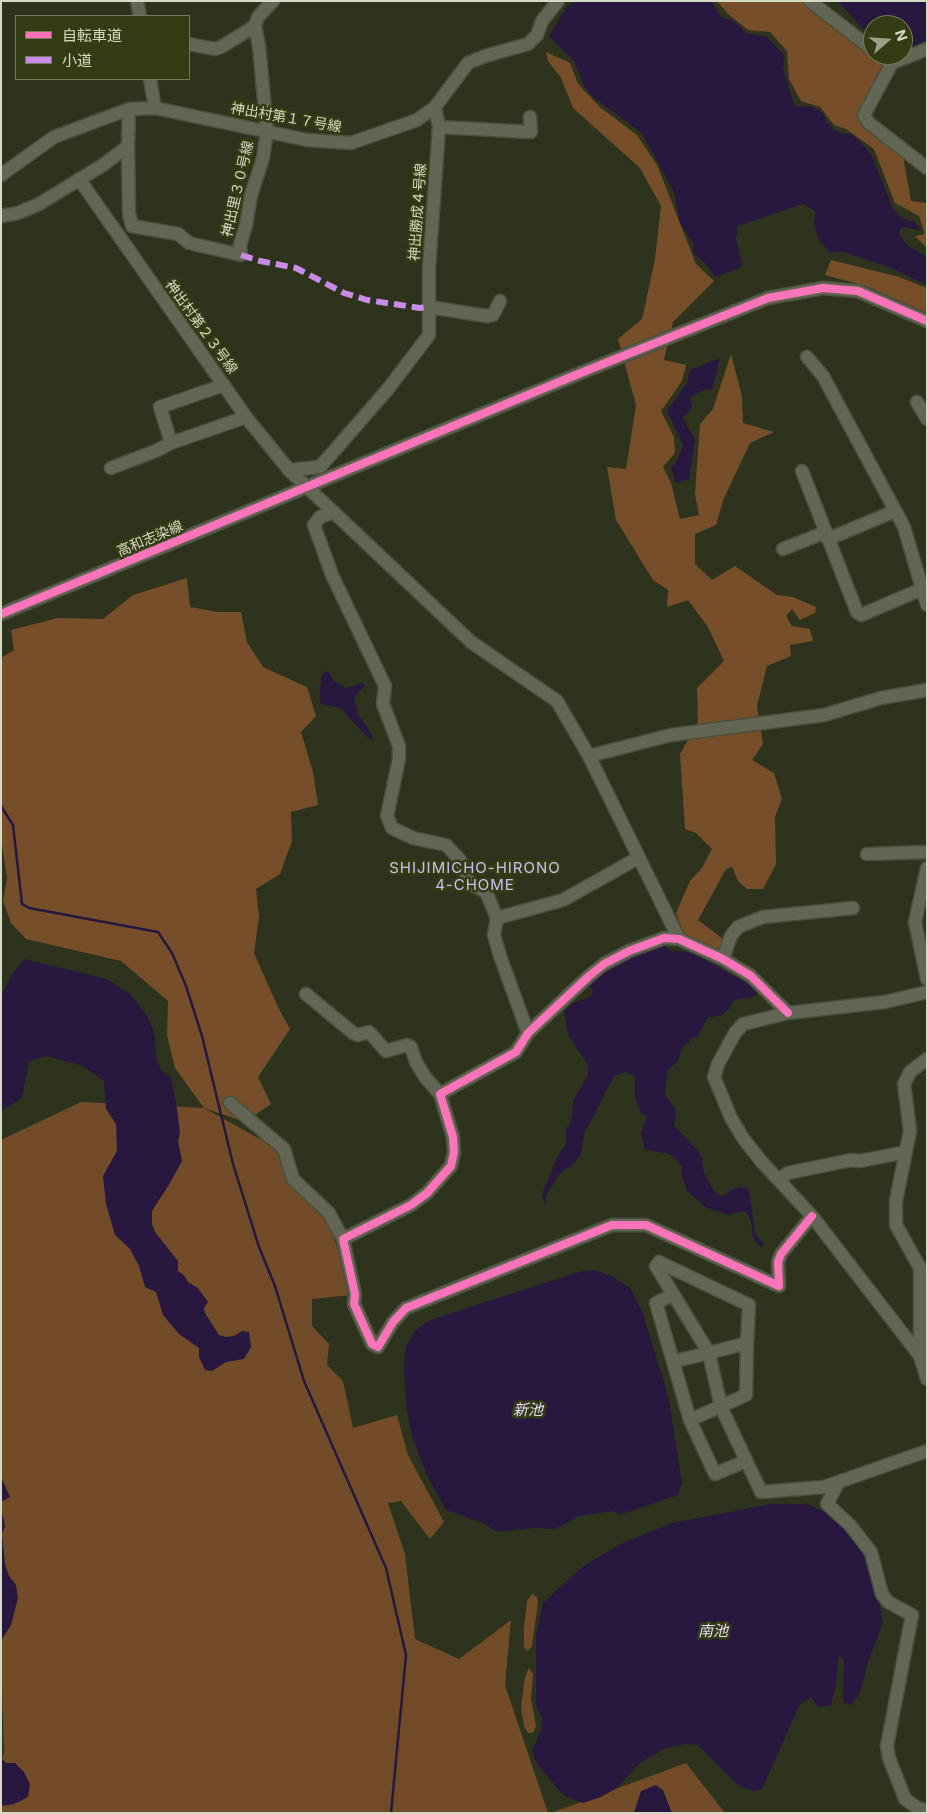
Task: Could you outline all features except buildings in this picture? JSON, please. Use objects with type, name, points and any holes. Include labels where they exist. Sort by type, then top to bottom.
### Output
[{"type":"street","points":[[137,1],[140,15]]},
{"type":"street","points":[[190,44],[215,49],[255,26],[258,17],[273,1]]},
{"type":"street","name":"神出村第１７号線","points":[[1,174],[54,137],[129,109],[155,108],[307,140],[351,144],[417,120],[435,107],[468,64],[484,56],[528,44],[537,35],[542,20],[558,1]]},
{"type":"street","points":[[810,1],[863,42]]},
{"type":"street","name":"神出里３０号線","points":[[128,146],[129,214],[132,226],[178,234],[188,243],[241,255],[240,245],[251,196],[263,158],[267,131],[259,46],[255,26]]},
{"type":"street","points":[[913,55],[927,49]]},
{"type":"street","points":[[891,65],[864,115],[869,122],[927,168]]},
{"type":"street","points":[[150,80],[155,108]]},
{"type":"street","name":"神出勝成４号線","points":[[289,470],[320,467],[388,389],[429,335],[439,127],[435,107]]},
{"type":"street","points":[[1,216],[18,213],[39,204],[78,178],[102,165],[128,146],[129,109]]},
{"type":"street","points":[[439,127],[531,132],[530,117]]},
{"type":"street","name":"神出村第２３号線","points":[[78,178],[246,417],[289,470],[471,642],[557,701],[589,756],[679,939]]},
{"type":"street","name":"高和志染線","points":[[1,614],[768,298],[823,288],[858,291],[927,321]]},
{"type":"street","points":[[429,313],[493,315],[500,301]]},
{"type":"street","points":[[807,357],[823,376],[904,527],[921,566],[922,589],[927,605]]},
{"type":"street","points":[[171,443],[160,407],[224,385]]},
{"type":"street","points":[[918,402],[927,419]]},
{"type":"street","points":[[111,468],[171,443],[246,417]]},
{"type":"street","points":[[802,471],[857,612],[861,615],[922,589]]},
{"type":"street","points":[[783,549],[895,511]]},
{"type":"street","points":[[334,512],[320,517],[314,524],[332,575],[385,686],[383,704],[399,746],[387,816],[392,828],[413,838],[446,845],[460,860],[470,884],[486,892],[497,918],[494,935],[500,956],[528,1033]]},
{"type":"street","points":[[589,756],[671,734],[824,715],[882,698],[927,690]]},
{"type":"street","points":[[867,854],[927,852]]},
{"type":"street","points":[[497,918],[563,900],[638,858]]},
{"type":"street","points":[[927,868],[915,922],[927,980]]},
{"type":"street","points":[[724,959],[730,936],[738,927],[763,917],[853,908]]},
{"type":"street","points":[[440,1094],[516,1052],[528,1033],[604,964],[648,943],[664,938],[679,939],[724,959],[751,976],[788,1013]]},
{"type":"street","points":[[920,1356],[812,1216],[743,1138],[731,1118],[714,1077],[718,1064],[735,1032],[743,1024],[788,1013],[885,1002],[927,992]]},
{"type":"street","points":[[306,994],[353,1033],[358,1035],[370,1032],[386,1051],[407,1045],[411,1046],[416,1062],[435,1090],[440,1094],[453,1137],[454,1152],[451,1166],[427,1193],[411,1205],[343,1239]]},
{"type":"street","points":[[927,1059],[910,1072],[904,1084],[909,1120],[906,1152],[896,1201],[896,1225],[920,1268],[920,1356],[927,1380]]},
{"type":"street","points":[[230,1103],[284,1149],[293,1179],[329,1212],[343,1239],[355,1294],[354,1304],[372,1344],[378,1347],[393,1322],[406,1308],[612,1225],[646,1224],[779,1286],[778,1262],[781,1254],[812,1216]]},
{"type":"street","points":[[779,1180],[788,1173],[797,1171],[851,1160],[860,1161],[906,1152]]},
{"type":"street","points":[[690,1420],[721,1407],[746,1395],[748,1305],[659,1262],[656,1266],[709,1353],[721,1407],[760,1492],[824,1487],[927,1451]]},
{"type":"street","points":[[672,1295],[656,1303],[675,1361],[685,1408],[690,1420],[715,1474],[746,1461]]},
{"type":"street","points":[[675,1361],[747,1343]]},
{"type":"street","points":[[838,1483],[827,1504],[850,1525],[871,1552],[882,1594],[888,1602],[912,1615],[887,1746],[889,1758],[905,1799],[919,1809],[927,1810]]},
{"type":"shaded area","points":[[717,1],[804,1],[863,49],[863,65],[883,65],[885,67],[858,118],[903,156],[911,201],[927,203],[927,248],[915,236],[925,234],[919,216],[895,203],[874,149],[846,129],[834,125],[820,107],[801,101],[789,79],[787,51],[770,32],[748,30],[728,14]]},
{"type":"shaded area","points":[[546,52],[570,63],[578,84],[601,108],[637,135],[657,165],[696,264],[714,281],[673,322],[664,360],[686,365],[682,381],[661,411],[674,437],[675,453],[663,467],[671,483],[680,519],[699,515],[695,494],[700,424],[713,409],[731,354],[742,397],[743,423],[774,432],[750,443],[724,498],[716,525],[695,534],[695,564],[712,580],[735,566],[777,595],[793,597],[816,607],[815,613],[800,620],[792,609],[786,616],[792,626],[810,629],[813,641],[790,645],[791,656],[767,666],[757,706],[763,744],[752,760],[774,773],[782,799],[775,817],[776,864],[763,889],[747,889],[738,881],[732,867],[726,869],[698,920],[724,940],[718,953],[686,940],[676,913],[690,881],[702,868],[712,849],[696,833],[685,829],[680,754],[698,722],[697,688],[724,661],[708,627],[688,600],[667,607],[668,590],[653,580],[616,520],[607,467],[626,469],[636,405],[618,339],[642,319],[655,259],[661,206],[640,168],[573,108],[561,78],[548,61]]},
{"type":"shaded area","points":[[831,260],[899,277],[927,288],[927,313],[866,286],[825,275]]},
{"type":"shaded area","points":[[187,578],[190,607],[218,612],[241,612],[247,642],[263,667],[307,687],[316,716],[301,732],[313,772],[318,805],[291,812],[292,841],[280,874],[256,889],[259,917],[254,953],[290,1029],[258,1077],[271,1104],[245,1122],[204,1108],[175,1068],[167,1035],[168,1001],[121,961],[26,939],[11,923],[3,901],[7,878],[1,839],[1,658],[14,650],[11,630],[58,618],[103,619],[133,595]]},
{"type":"shaded area","points":[[81,1102],[204,1108],[280,1150],[327,1216],[352,1295],[312,1299],[312,1326],[329,1344],[327,1365],[343,1381],[353,1428],[397,1415],[408,1455],[444,1522],[430,1539],[401,1501],[388,1503],[405,1554],[415,1639],[459,1659],[511,1620],[505,1685],[548,1813],[1,1813],[1,1762],[4,1753],[1,1653],[1,1142],[3,1139]]},
{"type":"shaded area","points":[[532,1594],[537,1597],[538,1602],[532,1646],[528,1651],[524,1647],[524,1627],[527,1601]]},
{"type":"shaded area","points":[[529,1668],[533,1674],[531,1699],[536,1726],[533,1733],[528,1733],[524,1726],[521,1707],[525,1677]]},
{"type":"shaded area","points":[[686,1763],[725,1813],[551,1813]]},
{"type":"water","points":[[575,1],[711,1],[721,17],[734,21],[746,33],[767,37],[784,55],[783,69],[794,104],[799,107],[811,106],[823,113],[826,121],[835,131],[852,135],[862,144],[872,156],[893,209],[902,218],[914,222],[922,231],[906,227],[901,228],[899,235],[908,246],[927,257],[927,285],[891,268],[843,252],[829,252],[818,239],[814,224],[815,211],[803,204],[738,226],[736,239],[742,265],[740,268],[715,277],[707,265],[693,253],[693,243],[680,223],[674,192],[642,133],[594,98],[585,88],[574,61],[549,36],[566,8]]},
{"type":"water","points":[[837,1],[927,1],[927,43],[913,48],[913,15],[863,15],[863,28]]},
{"type":"water","points":[[720,358],[712,390],[706,389],[690,397],[692,408],[683,418],[695,440],[689,479],[675,483],[671,467],[677,461],[683,445],[667,411],[687,383],[690,370]]},
{"type":"water","points":[[328,671],[333,680],[346,688],[362,683],[365,685],[354,698],[358,714],[373,737],[371,741],[340,708],[321,704],[319,698],[322,674]]},
{"type":"water","points":[[664,946],[672,951],[689,952],[700,957],[754,987],[758,993],[753,997],[734,1000],[729,1009],[720,1016],[708,1017],[697,1038],[691,1038],[689,1043],[683,1046],[678,1061],[667,1071],[665,1095],[676,1110],[674,1125],[698,1151],[702,1159],[704,1173],[714,1191],[721,1196],[727,1194],[730,1190],[740,1187],[749,1189],[755,1233],[765,1245],[761,1247],[753,1239],[751,1220],[746,1212],[741,1211],[729,1215],[707,1208],[687,1191],[682,1176],[682,1166],[675,1158],[666,1153],[645,1150],[641,1133],[647,1116],[641,1113],[635,1098],[635,1077],[627,1072],[614,1076],[584,1134],[581,1154],[575,1163],[560,1173],[547,1194],[545,1205],[542,1194],[558,1156],[566,1144],[566,1129],[571,1121],[574,1099],[588,1075],[588,1065],[568,1035],[564,1011],[573,1003],[590,997],[593,991],[587,983],[601,972],[606,972],[628,955],[653,947]]},
{"type":"water","points":[[24,959],[107,979],[130,994],[147,1016],[155,1035],[156,1057],[161,1070],[171,1077],[177,1109],[180,1133],[178,1141],[182,1161],[152,1211],[152,1224],[155,1232],[178,1261],[178,1271],[184,1275],[188,1282],[198,1288],[208,1302],[204,1308],[205,1313],[219,1335],[226,1337],[234,1336],[242,1331],[249,1332],[251,1347],[244,1359],[226,1362],[212,1371],[205,1370],[199,1357],[199,1348],[179,1334],[163,1315],[156,1292],[145,1287],[139,1266],[130,1249],[115,1235],[106,1204],[103,1176],[117,1151],[116,1124],[106,1109],[104,1081],[83,1066],[47,1056],[29,1061],[22,1098],[1,1111],[1,996],[11,976]]},
{"type":"water","name":"新池","points":[[595,1270],[613,1277],[630,1288],[642,1311],[669,1399],[682,1484],[678,1495],[620,1515],[614,1511],[579,1516],[556,1529],[535,1528],[497,1532],[483,1523],[446,1510],[427,1475],[413,1439],[407,1412],[404,1366],[406,1346],[416,1330],[430,1320],[579,1272]]},
{"type":"water","points":[[1,1477],[10,1497],[1,1502]]},
{"type":"water","name":"南池","points":[[771,1504],[807,1504],[829,1514],[854,1537],[870,1559],[883,1622],[868,1662],[860,1693],[851,1705],[843,1702],[844,1660],[839,1655],[836,1685],[831,1705],[818,1707],[811,1697],[800,1704],[762,1789],[755,1791],[740,1787],[698,1745],[685,1744],[664,1749],[640,1763],[617,1788],[601,1797],[583,1803],[564,1796],[537,1764],[532,1751],[541,1730],[542,1718],[536,1706],[536,1636],[543,1603],[582,1567],[622,1543],[672,1523]]},
{"type":"water","points":[[1,1508],[5,1526],[2,1534],[5,1564],[9,1576],[16,1585],[18,1598],[11,1625],[1,1641]]},
{"type":"water","points":[[1,1758],[7,1763],[15,1763],[24,1772],[30,1784],[28,1797],[14,1804],[1,1806]]},
{"type":"water","points":[[656,1785],[663,1790],[672,1813],[634,1813],[641,1791]]},
{"type":"waterway","points":[[1,806],[13,825],[22,904],[29,908],[158,932],[172,953],[186,986],[202,1036],[233,1164],[259,1247],[275,1286],[304,1381],[386,1568],[406,1655],[391,1813]]},
{"type":"marked path","points":[[241,255],[296,268],[344,293],[367,300],[420,308],[429,307]]},
{"type":"cycle path","points":[[1,614],[583,372],[768,298],[823,288],[858,291],[927,321]]},
{"type":"cycle path","points":[[788,1013],[751,976],[723,959],[679,939],[664,938],[629,951],[604,964],[589,976],[528,1033],[516,1052],[440,1094],[453,1137],[454,1152],[451,1166],[427,1193],[411,1205],[343,1239],[355,1294],[354,1304],[372,1344],[378,1347],[393,1322],[406,1308],[612,1225],[646,1225],[779,1286],[778,1262],[781,1254],[812,1216]]},
{"type":"district","name":"SHIJIMICHO-HIRONO 4-CHOME","points":[[475,876]]}]
